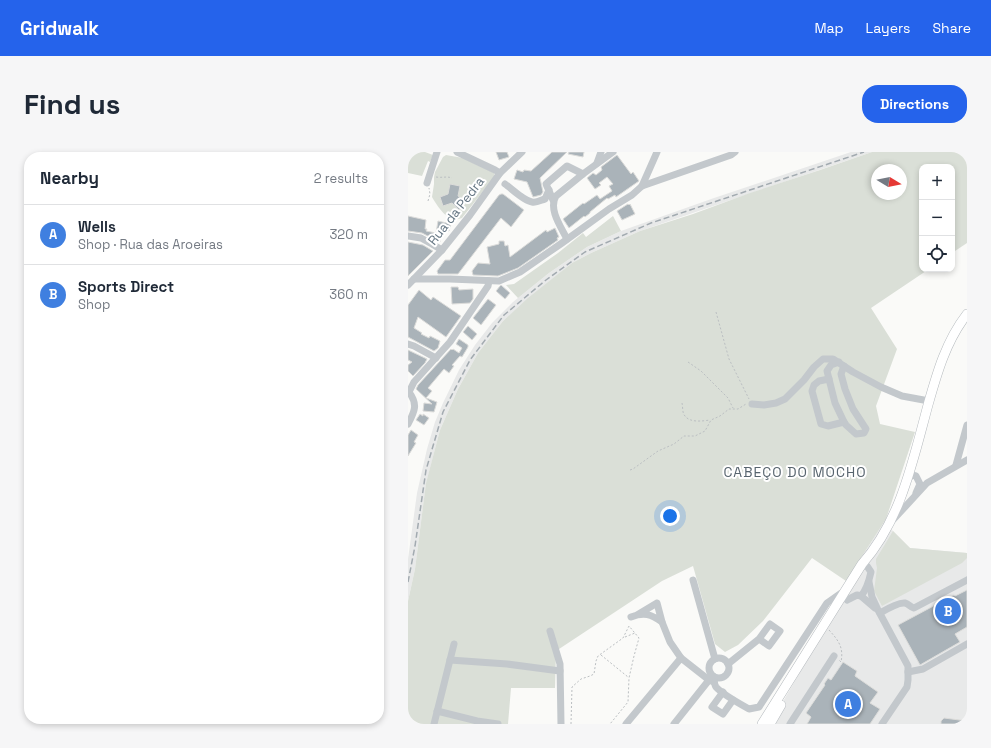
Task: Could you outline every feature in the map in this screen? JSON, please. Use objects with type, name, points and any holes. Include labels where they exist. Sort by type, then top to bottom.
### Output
[{"type":"main road","points":[[762,724],[854,590],[864,566],[898,507],[913,462],[939,366],[955,332],[967,314]]},
{"type":"main road","points":[[770,724],[814,648],[854,590]]},
{"type":"street","points":[[428,183],[437,152]]},
{"type":"street","points":[[459,152],[500,173]]},
{"type":"street","name":"Rua da Pedra","points":[[408,285],[442,250],[470,215],[500,173],[522,152]]},
{"type":"street","points":[[597,163],[601,152]]},
{"type":"street","points":[[553,200],[582,174],[613,152]]},
{"type":"street","points":[[642,186],[657,152]]},
{"type":"street","points":[[414,279],[499,281],[520,272],[609,209],[632,195],[642,186],[723,158],[735,152]]},
{"type":"street","points":[[567,239],[559,225],[553,208],[553,200],[546,184],[567,166],[582,174]]},
{"type":"street","points":[[505,184],[531,202],[545,199],[548,190]]},
{"type":"street","points":[[408,236],[421,238],[442,250]]},
{"type":"street","points":[[408,424],[415,410],[414,398],[409,392],[414,382],[450,342],[488,286],[489,281]]},
{"type":"street","points":[[408,344],[436,358]]},
{"type":"street","points":[[752,404],[764,405],[776,403],[785,399],[823,359],[833,359],[881,387],[902,396],[930,401]]},
{"type":"street","points":[[842,364],[841,374],[845,388],[853,409],[866,429],[864,433],[856,434],[846,426],[835,403],[827,371],[831,365],[842,364]]},
{"type":"street","points":[[829,379],[819,381],[814,385],[812,391],[821,424],[828,426],[844,422]]},
{"type":"street","points":[[956,466],[967,425]]},
{"type":"street","points":[[888,526],[927,483],[967,460]]},
{"type":"street","points":[[903,492],[906,498],[910,499],[919,488],[920,484],[914,472],[913,462]]},
{"type":"street","points":[[907,481],[912,475],[926,480],[938,476]]},
{"type":"street","points":[[662,622],[655,617],[646,614],[634,616],[657,604],[670,642],[681,658],[712,679],[722,678],[726,675],[728,672],[728,664],[725,660],[715,658],[708,666],[709,672],[712,679],[717,688],[733,700],[749,709],[759,707],[826,603],[854,590],[865,591],[871,572],[869,568],[864,566]]},
{"type":"street","points":[[693,580],[715,658]]},
{"type":"street","points":[[879,612],[902,603],[914,608],[967,580]]},
{"type":"street","points":[[868,582],[872,597],[879,612],[908,666],[907,687],[882,724]]},
{"type":"street","points":[[854,590],[879,612]]},
{"type":"street","points":[[550,631],[558,657],[560,671],[561,724]]},
{"type":"street","points":[[728,664],[759,639]]},
{"type":"street","points":[[434,724],[454,644]]},
{"type":"street","points":[[908,672],[923,669],[967,644]]},
{"type":"street","points":[[790,724],[834,656]]},
{"type":"street","points":[[626,724],[681,658]]},
{"type":"street","points":[[450,660],[507,664],[560,671]]},
{"type":"street","points":[[722,678],[721,682],[723,692],[712,706],[722,714],[733,700]]},
{"type":"street","points":[[674,724],[712,679]]},
{"type":"street","points":[[437,711],[477,721],[498,724]]},
{"type":"path","points":[[430,175],[440,178],[449,176],[452,178]]},
{"type":"path","points":[[428,183],[430,192],[428,201]]},
{"type":"path","points":[[682,403],[684,415],[697,422],[711,420],[720,416],[729,409],[738,409],[749,403],[752,404],[729,359],[716,312]]},
{"type":"path","points":[[688,362],[701,371],[728,398],[733,409]]},
{"type":"path","points":[[630,470],[658,451],[674,444],[684,436],[695,436],[704,431],[711,420]]},
{"type":"path","points":[[610,724],[628,702],[629,678],[639,638],[629,626],[623,638]]},
{"type":"path","points":[[827,628],[838,640],[843,654],[841,662],[834,656]]},
{"type":"path","points":[[572,724],[572,687],[581,679],[594,674],[596,661],[600,655],[623,638],[636,633]]},
{"type":"path","points":[[600,655],[629,678]]},
{"type":"shaded area","points":[[408,152],[425,152],[433,155],[430,162],[428,161],[422,176],[408,173]]},
{"type":"shaded area","points":[[851,152],[872,152],[640,231],[591,253],[572,263],[503,321],[478,353],[458,389],[440,430],[426,484],[415,569],[408,601],[408,559],[417,493],[435,422],[459,370],[475,345],[492,323],[513,302],[549,273],[587,247],[621,231]]},
{"type":"shaded area","points":[[872,152],[967,152],[967,243],[955,251],[955,164],[919,164],[919,272],[925,272],[871,308],[897,349],[876,406],[880,424],[915,432],[886,519],[846,581],[812,558],[763,621],[738,645],[725,652],[715,644],[693,566],[662,581],[556,651],[555,688],[511,688],[508,724],[408,724],[408,601],[415,569],[426,483],[440,430],[458,389],[478,353],[503,321],[528,298],[572,263],[640,231],[693,214]]},
{"type":"shaded area","points":[[446,155],[463,158],[494,173],[495,176],[462,218],[452,219],[448,217],[444,214],[432,197],[435,172],[443,157]]},
{"type":"shaded area","points":[[613,216],[621,231],[587,247],[549,273],[518,298],[506,285],[514,284],[558,253],[583,233],[586,237]]},
{"type":"shaded area","points":[[886,519],[888,526],[910,548],[967,553],[967,724],[770,724],[814,648],[846,581]]},
{"type":"shaded area","points":[[893,531],[910,548],[967,553],[967,558],[962,563],[882,606],[874,591],[877,568],[876,559]]},
{"type":"building","points":[[496,152],[507,152],[509,157],[499,160]]},
{"type":"building","points":[[552,152],[567,152],[540,178],[543,192],[541,195],[533,197],[527,182],[514,179],[517,170],[523,172],[524,170],[531,171]]},
{"type":"building","points":[[569,152],[584,152],[583,157],[568,154]]},
{"type":"building","points":[[617,155],[631,174],[633,172],[639,181],[616,197],[615,195],[608,199],[607,198],[585,217],[584,216],[569,228],[563,219],[583,203],[584,204],[597,195],[600,199],[612,191],[609,186],[613,184],[607,177],[599,183],[601,185],[595,189],[587,178],[593,173],[596,175],[602,170],[601,167]]},
{"type":"building","points":[[450,184],[460,186],[458,196],[466,202],[459,210],[452,203],[443,206],[440,197],[448,194]]},
{"type":"building","points":[[501,194],[524,210],[511,227],[501,218],[458,274],[438,274],[437,271],[445,260],[450,260]]},
{"type":"building","points":[[630,204],[635,214],[622,220],[617,211]]},
{"type":"building","points":[[408,216],[426,220],[426,231],[436,233],[438,221],[451,224],[449,231],[442,230],[440,242],[422,233],[408,231]]},
{"type":"building","points":[[555,228],[559,237],[557,238],[558,240],[518,268],[498,276],[473,275],[472,271],[478,263],[490,264],[487,247],[499,244],[499,241],[504,241],[505,246],[508,245],[510,257],[546,230],[547,232]]},
{"type":"building","points":[[408,242],[423,245],[433,251],[408,276]]},
{"type":"building","points":[[501,285],[510,293],[505,299],[496,291]]},
{"type":"building","points":[[451,287],[458,287],[459,290],[473,289],[473,299],[470,303],[452,304]]},
{"type":"building","points":[[419,290],[431,300],[433,297],[461,316],[446,337],[418,317],[414,328],[429,338],[430,336],[440,341],[438,348],[434,351],[408,337],[408,305]]},
{"type":"building","points":[[488,299],[496,305],[481,325],[473,318]]},
{"type":"building","points":[[468,326],[477,334],[472,340],[463,332]]},
{"type":"building","points":[[459,339],[468,345],[468,347],[462,357],[460,356],[452,365],[454,366],[449,373],[444,369],[428,388],[432,391],[426,398],[437,402],[434,412],[423,411],[424,403],[432,404],[416,389],[418,385],[451,349],[459,353],[462,348],[456,344]]},
{"type":"building","points":[[408,350],[427,359],[413,376],[408,371],[408,365],[412,362],[408,360]]},
{"type":"building","points":[[420,414],[423,416],[423,414],[429,418],[424,425],[416,420]]},
{"type":"building","points":[[411,430],[418,435],[414,442],[416,443],[408,456],[408,435]]},
{"type":"building","points":[[967,590],[967,627],[955,634],[960,642],[920,665],[898,625],[954,595],[955,596]]},
{"type":"building","points":[[843,662],[857,671],[855,676],[878,692],[870,703],[880,709],[870,724],[807,724],[811,717],[806,713],[828,678],[831,680]]},
{"type":"building","points":[[944,718],[967,721],[966,724],[941,724],[941,721]]},
{"type":"railway","points":[[408,582],[426,470],[443,412],[470,360],[504,315],[546,280],[585,252],[651,223],[864,152]]},
{"type":"place","name":"Sports Direct","points":[[948,611]]},
{"type":"place","name":"Wells","points":[[848,704]]},
{"type":"district","name":"CABEÇO DO MOCHO","points":[[795,472]]}]
